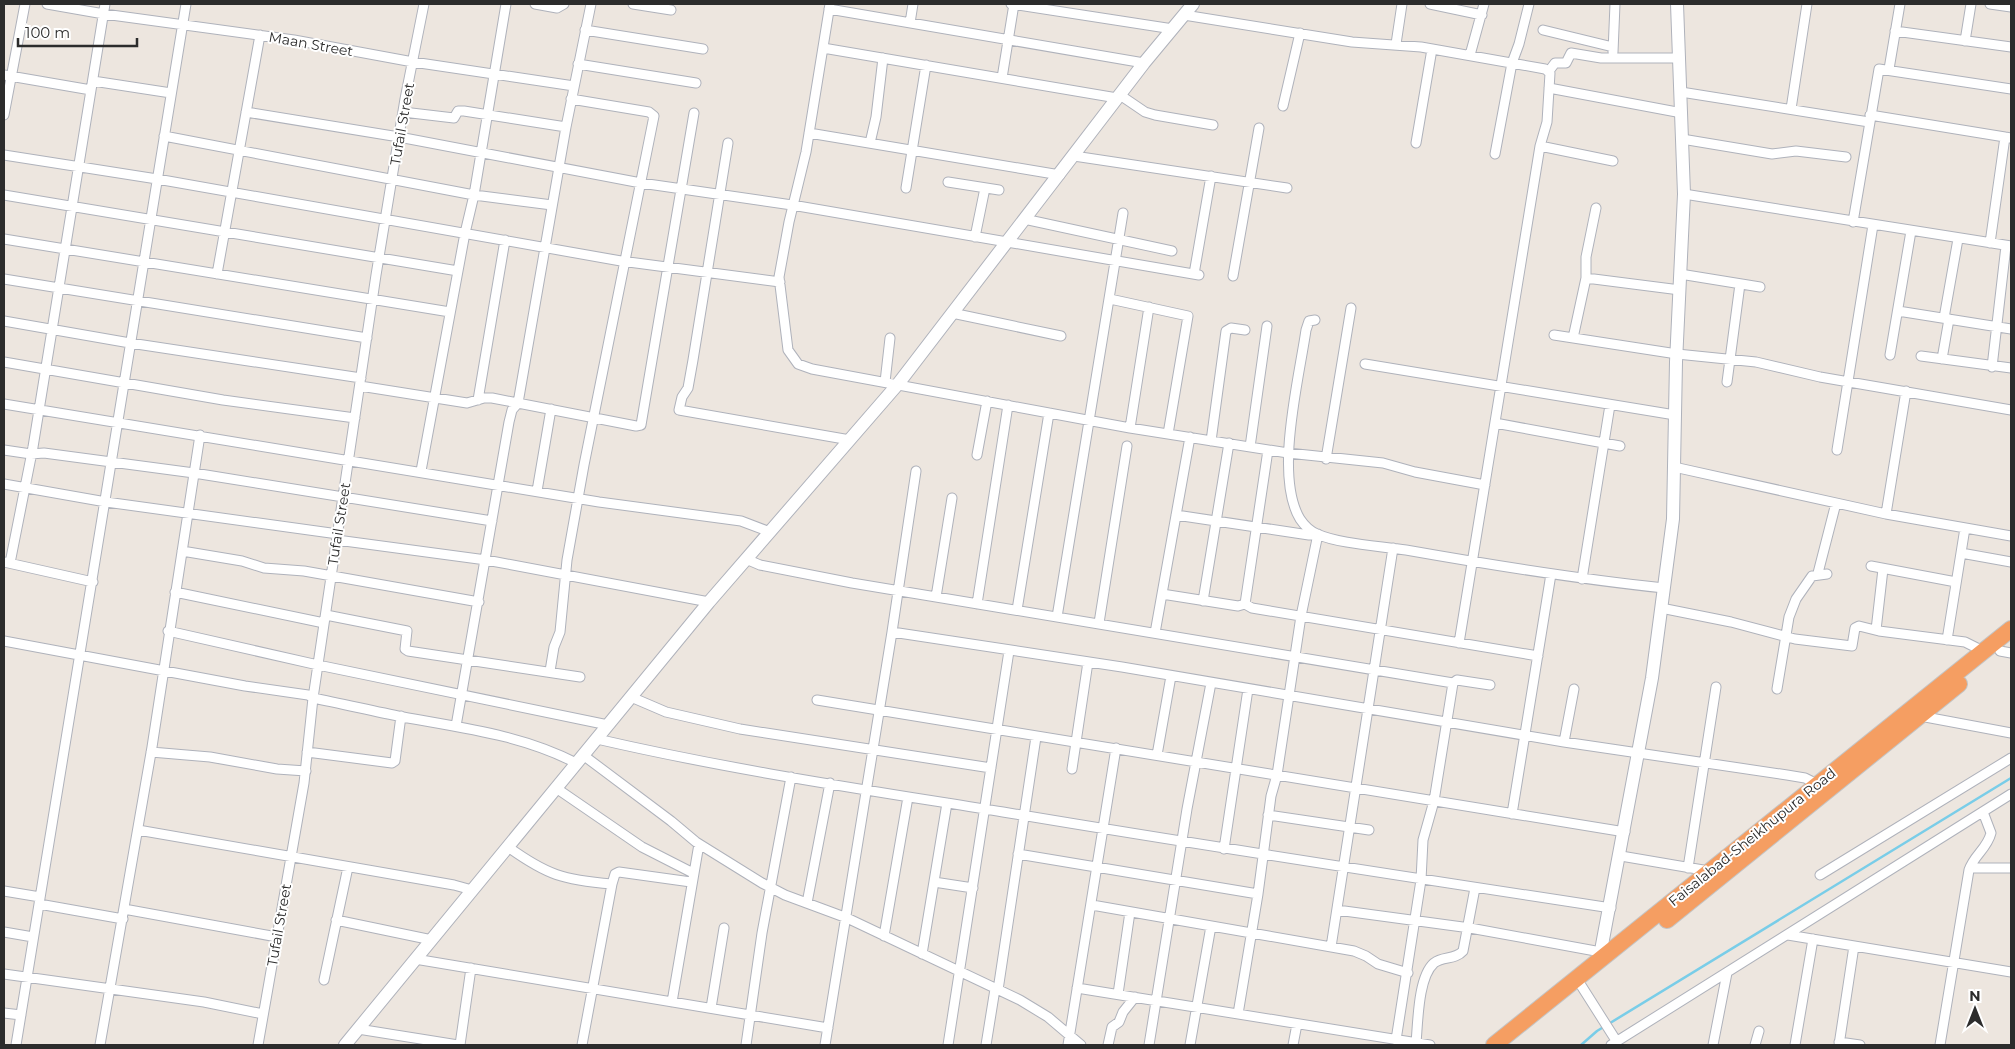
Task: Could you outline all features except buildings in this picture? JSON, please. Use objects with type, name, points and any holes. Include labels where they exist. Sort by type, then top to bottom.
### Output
[{"type":"highway","name":"Faisalabad-Sheikhupura Road","points":[[1511,1045],[1580,984],[1600,957],[1709,872],[1983,651],[2008,641]]},
{"type":"highway","name":"Faisalabad-Sheikhupura Road","points":[[1494,1045],[1580,984],[1920,716],[2008,641]]},
{"type":"main road","points":[[345,1045],[709,602],[898,384],[1005,242],[1060,175],[1144,63],[1193,4]]},
{"type":"main road","points":[[1600,957],[1621,856],[1639,754],[1664,588],[1672,519],[1684,194],[1677,4]]},
{"type":"street","points":[[4,115],[7,75],[25,4]]},
{"type":"street","name":"Maan Street","points":[[47,4],[104,14],[260,35],[412,62],[574,86]]},
{"type":"street","points":[[93,582],[7,562],[39,409],[106,4]]},
{"type":"street","points":[[16,1045],[106,502],[116,422],[186,4]]},
{"type":"street","name":"Tufail Street","points":[[258,1045],[306,771],[313,698],[379,258],[403,112],[424,4]]},
{"type":"street","points":[[421,471],[465,233],[474,195],[506,4]]},
{"type":"street","points":[[535,4],[557,8],[564,4]]},
{"type":"street","points":[[456,726],[498,484],[512,410],[518,403],[558,168],[591,4]]},
{"type":"street","points":[[633,4],[671,10]]},
{"type":"street","points":[[910,23],[914,4]]},
{"type":"street","points":[[1002,78],[1013,4],[1173,29]]},
{"type":"street","points":[[1396,44],[1402,4]]},
{"type":"street","points":[[1430,4],[1482,15]]},
{"type":"street","points":[[1470,55],[1484,4]]},
{"type":"street","points":[[1495,154],[1512,63],[1529,4]]},
{"type":"street","points":[[1613,58],[1615,4]]},
{"type":"street","points":[[1791,109],[1807,4]]},
{"type":"street","points":[[1889,70],[1900,4]]},
{"type":"street","points":[[1965,41],[1971,4]]},
{"type":"street","points":[[1990,4],[2011,7]]},
{"type":"street","points":[[1144,63],[910,23],[829,6],[801,178],[792,205],[780,270],[788,350],[793,360],[812,369],[1090,421],[1288,453],[1383,463],[1414,472],[1485,485]]},
{"type":"street","points":[[1184,15],[1352,42],[1396,44],[1432,49],[1549,71]]},
{"type":"street","points":[[585,30],[703,49]]},
{"type":"street","points":[[1543,30],[1613,47]]},
{"type":"street","points":[[1895,31],[2011,47]]},
{"type":"street","points":[[1282,106],[1300,33]]},
{"type":"street","points":[[217,274],[260,35]]},
{"type":"street","points":[[823,48],[1118,97],[1145,112],[1213,125]]},
{"type":"street","points":[[1416,143],[1432,49]]},
{"type":"street","points":[[1459,643],[1540,146],[1547,122],[1549,71],[1555,63],[1566,63],[1571,54],[1613,58],[1680,58]]},
{"type":"street","points":[[870,143],[876,117],[883,58]]},
{"type":"street","points":[[578,64],[696,83]]},
{"type":"street","points":[[906,188],[926,65]]},
{"type":"street","points":[[1853,222],[1880,69],[2011,89]]},
{"type":"street","points":[[7,75],[171,93]]},
{"type":"street","points":[[1549,88],[1682,113]]},
{"type":"street","points":[[1681,92],[1791,109],[2008,138],[1990,243]]},
{"type":"street","points":[[550,671],[560,632],[567,560],[654,114],[571,99]]},
{"type":"street","points":[[403,112],[454,118],[460,111],[566,127]]},
{"type":"street","points":[[246,112],[399,137],[641,183],[792,205],[1197,274],[1211,176]]},
{"type":"street","points":[[4,321],[360,382],[435,398],[467,403],[492,398],[636,426],[641,425],[694,113]]},
{"type":"street","points":[[1233,276],[1258,128]]},
{"type":"street","points":[[809,133],[1060,175]]},
{"type":"street","points":[[164,136],[474,195],[552,205]]},
{"type":"street","points":[[1682,139],[1772,154],[1796,151],[1846,157]]},
{"type":"street","points":[[728,143],[709,272],[688,388],[682,397],[679,410],[850,440]]},
{"type":"street","points":[[1540,146],[1612,161]]},
{"type":"street","points":[[4,155],[157,179],[626,262],[780,282]]},
{"type":"street","points":[[1074,156],[1287,188]]},
{"type":"street","points":[[948,182],[999,190]]},
{"type":"street","points":[[975,237],[985,188]]},
{"type":"street","points":[[1684,194],[2009,246],[1992,367]]},
{"type":"street","points":[[4,195],[458,271]]},
{"type":"street","points":[[1573,338],[1586,278],[1586,257],[1596,208]]},
{"type":"street","points":[[1057,617],[1123,213]]},
{"type":"street","points":[[1024,219],[1172,251]]},
{"type":"street","points":[[1837,450],[1873,225]]},
{"type":"street","points":[[1890,355],[1911,231]]},
{"type":"street","points":[[4,239],[450,312]]},
{"type":"street","points":[[1942,359],[1958,239]]},
{"type":"street","points":[[478,400],[505,240]]},
{"type":"street","points":[[1680,274],[1760,287]]},
{"type":"street","points":[[1586,278],[1680,290]]},
{"type":"street","points":[[4,280],[367,338]]},
{"type":"street","points":[[1727,382],[1740,284]]},
{"type":"street","points":[[1110,299],[1184,314],[1188,317],[1168,434]]},
{"type":"street","points":[[1130,428],[1150,307]]},
{"type":"street","points":[[1326,458],[1351,308]]},
{"type":"street","points":[[1898,311],[2011,329]]},
{"type":"street","points":[[952,313],[1061,336]]},
{"type":"street","points":[[1315,320],[1309,321],[1306,330],[1288,453],[1288,476],[1293,503],[1300,520],[1318,534]]},
{"type":"street","points":[[1250,447],[1267,326]]},
{"type":"street","points":[[1211,440],[1226,331],[1231,328],[1245,330]]},
{"type":"street","points":[[1554,335],[1677,354],[1730,358],[2011,410]]},
{"type":"street","points":[[885,382],[890,338]]},
{"type":"street","points":[[1921,356],[1992,367],[2011,368]]},
{"type":"street","points":[[4,362],[123,383],[355,418]]},
{"type":"street","points":[[1365,364],[1675,415]]},
{"type":"street","points":[[1886,514],[1906,391]]},
{"type":"street","points":[[977,455],[987,401]]},
{"type":"street","points":[[4,404],[579,498],[741,521],[770,532]]},
{"type":"street","points":[[1582,579],[1610,405]]},
{"type":"street","points":[[977,604],[1008,406]]},
{"type":"street","points":[[537,491],[552,409]]},
{"type":"street","points":[[1016,610],[1049,413]]},
{"type":"street","points":[[1495,423],[1620,446]]},
{"type":"street","points":[[100,1045],[151,752],[168,631],[200,435]]},
{"type":"street","points":[[1155,633],[1190,437]]},
{"type":"street","points":[[1203,601],[1229,444]]},
{"type":"street","points":[[1099,623],[1127,446]]},
{"type":"street","points":[[4,450],[31,454],[44,453],[194,474],[492,521]]},
{"type":"street","points":[[1245,604],[1268,450]]},
{"type":"street","points":[[1674,467],[1886,514],[2011,536]]},
{"type":"street","points":[[825,1045],[880,710],[916,471]]},
{"type":"street","points":[[4,484],[106,502],[188,512],[486,560],[709,602]]},
{"type":"street","points":[[936,597],[952,498]]},
{"type":"street","points":[[1777,689],[1789,617],[1796,598],[1810,579],[1823,574],[1836,503]]},
{"type":"street","points":[[1176,515],[1308,535],[1318,534],[1582,579],[1664,588]]},
{"type":"street","points":[[1946,640],[1966,528]]},
{"type":"street","points":[[1238,1014],[1258,894],[1273,783],[1277,775],[1294,656],[1318,534]]},
{"type":"street","points":[[1331,947],[1354,788],[1393,548]]},
{"type":"street","points":[[182,551],[242,561],[264,568],[304,571],[479,602]]},
{"type":"street","points":[[1961,553],[2011,562]]},
{"type":"street","points":[[746,559],[760,565],[977,604],[1453,683],[1457,680],[1490,685]]},
{"type":"street","points":[[1871,566],[1956,582]]},
{"type":"street","points":[[1876,630],[1883,569]]},
{"type":"street","points":[[1512,814],[1551,574]]},
{"type":"street","points":[[175,592],[325,619],[407,631],[405,649],[408,651],[580,676]]},
{"type":"street","points":[[1162,594],[1238,606],[1245,604],[1252,608],[1538,656]]},
{"type":"street","points":[[1661,608],[1731,622],[1785,636],[1851,646],[1854,644],[1857,626],[1969,643],[1983,651]]},
{"type":"street","points":[[168,631],[318,665],[608,726]]},
{"type":"street","points":[[892,632],[1088,662],[1639,754],[1805,778],[1817,784]]},
{"type":"street","points":[[4,641],[308,695],[313,698],[456,726],[537,745],[580,759],[699,844],[771,888],[847,918],[997,990],[1041,1013],[1080,1045]]},
{"type":"street","points":[[948,1045],[1009,651]]},
{"type":"street","points":[[1072,769],[1088,662]]},
{"type":"street","points":[[1157,755],[1171,676]]},
{"type":"street","points":[[1150,1045],[1182,842],[1211,683]]},
{"type":"street","points":[[1396,1040],[1422,880],[1423,840],[1434,801],[1445,722],[1453,683]]},
{"type":"street","points":[[1688,868],[1716,687]]},
{"type":"street","points":[[1224,848],[1248,689]]},
{"type":"street","points":[[1564,742],[1574,689]]},
{"type":"street","points":[[631,697],[666,712],[740,729],[991,768]]},
{"type":"street","points":[[817,700],[997,731],[1116,748],[1625,832]]},
{"type":"street","points":[[307,752],[392,764],[395,761],[401,716]]},
{"type":"street","points":[[1920,716],[2011,733]]},
{"type":"street","points":[[986,1045],[997,990],[1036,737]]},
{"type":"street","points":[[596,739],[790,777],[985,810],[1342,868],[1610,908]]},
{"type":"street","points":[[1068,1045],[1116,748]]},
{"type":"street","points":[[151,752],[306,771]]},
{"type":"street","points":[[1820,875],[2011,758]]},
{"type":"street","points":[[746,1045],[790,777]]},
{"type":"street","points":[[807,903],[830,783]]},
{"type":"street","points":[[556,788],[692,878]]},
{"type":"street","points":[[1580,984],[1611,1034],[1614,1044],[2011,794]]},
{"type":"street","points":[[884,936],[908,796]]},
{"type":"street","points":[[922,954],[947,803]]},
{"type":"street","points":[[1940,1045],[1970,868],[1976,856],[1988,843],[1991,833],[1982,812]]},
{"type":"street","points":[[1268,815],[1369,830]]},
{"type":"street","points":[[138,830],[454,885],[472,890]]},
{"type":"street","points":[[672,1002],[699,844]]},
{"type":"street","points":[[508,847],[538,868],[552,874],[581,882],[612,884]]},
{"type":"street","points":[[1018,854],[1258,894]]},
{"type":"street","points":[[1621,856],[1709,872]]},
{"type":"street","points":[[324,980],[348,867]]},
{"type":"street","points":[[1970,868],[2011,868]]},
{"type":"street","points":[[582,1045],[614,874],[619,872],[692,878]]},
{"type":"street","points":[[934,882],[973,888]]},
{"type":"street","points":[[1416,1043],[1423,986],[1428,972],[1438,960],[1460,954],[1464,948],[1475,888]]},
{"type":"street","points":[[4,891],[39,900],[277,937]]},
{"type":"street","points":[[1092,905],[1359,953],[1378,964],[1408,974]]},
{"type":"street","points":[[1337,910],[1468,928],[1600,957]]},
{"type":"street","points":[[1118,994],[1130,912]]},
{"type":"street","points":[[336,920],[432,940]]},
{"type":"street","points":[[1190,1045],[1211,926]]},
{"type":"street","points":[[711,1008],[724,928]]},
{"type":"street","points":[[4,932],[33,937]]},
{"type":"street","points":[[1788,935],[2011,972]]},
{"type":"street","points":[[1795,1045],[1813,939]]},
{"type":"street","points":[[1854,946],[1839,1044],[1860,1045]]},
{"type":"street","points":[[415,959],[828,1028]]},
{"type":"street","points":[[358,1029],[459,1045],[471,968]]},
{"type":"street","points":[[1713,1045],[1727,973]]},
{"type":"street","points":[[4,974],[204,1002],[263,1014]]},
{"type":"street","points":[[1077,988],[1430,1045]]},
{"type":"street","points":[[1108,1045],[1112,1028],[1119,1022],[1123,1012],[1135,997]]},
{"type":"street","points":[[4,1013],[21,1015]]},
{"type":"street","points":[[1293,1045],[1297,1024]]},
{"type":"street","points":[[1755,1045],[1759,1031]]},
{"type":"waterway","points":[[1581,1045],[1597,1031],[2011,778]]}]
